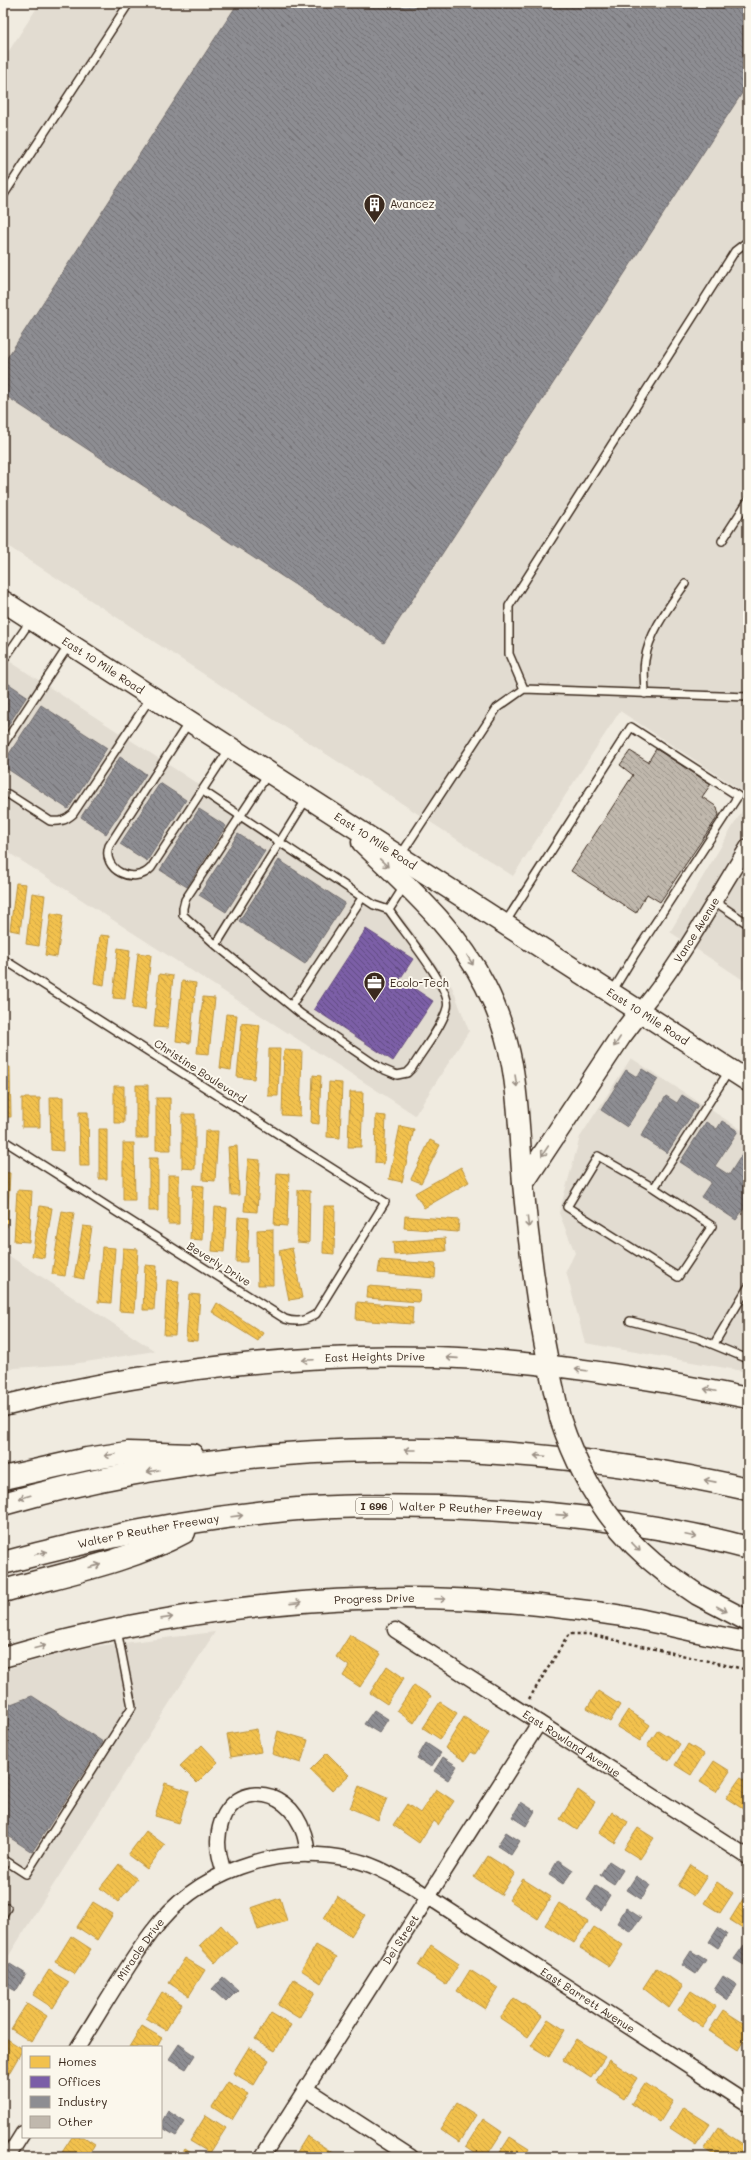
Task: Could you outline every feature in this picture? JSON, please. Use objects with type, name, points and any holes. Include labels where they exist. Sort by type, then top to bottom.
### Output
[{"type":"highway","points":[[3,1504],[112,1478],[193,1464],[261,1456],[376,1450],[496,1452],[598,1462],[748,1489]]},
{"type":"highway","points":[[3,1478],[87,1459],[128,1453],[261,1456]]},
{"type":"highway","name":"Walter P Reuther Freeway","points":[[3,1563],[60,1548],[205,1520],[285,1510],[344,1506],[482,1509],[572,1515],[645,1526],[748,1548]]},
{"type":"highway","points":[[3,1591],[101,1564],[165,1542],[205,1520]]},
{"type":"main road","name":"East 10 Mile Road","points":[[3,601],[336,817],[400,856],[411,875],[504,923],[748,1081]]},
{"type":"main road","points":[[336,817],[411,875],[436,914],[455,938],[480,976],[497,1012],[508,1043],[517,1090],[523,1184],[548,1365],[560,1418],[579,1466],[606,1511],[637,1548],[666,1573],[708,1602],[748,1621]]},
{"type":"main road","points":[[523,1184],[621,1036],[640,1011]]},
{"type":"main road","name":"East Heights Drive","points":[[3,1406],[125,1380],[252,1362],[346,1358],[434,1357],[548,1365],[658,1380],[748,1398]]},
{"type":"main road","name":"Progress Drive","points":[[3,1657],[160,1619],[313,1601],[423,1599],[537,1605],[630,1617],[748,1642]]},
{"type":"street","name":"Vance Avenue","points":[[640,1011],[660,987],[748,846]]},
{"type":"street","name":"East Rowland Avenue","points":[[395,1630],[748,1857]]},
{"type":"street","name":"Dei Street","points":[[262,2157],[539,1723]]},
{"type":"street","points":[[224,1872],[218,1843],[221,1824],[230,1806],[246,1796],[266,1794],[280,1800],[288,1806],[304,1834],[308,1855]]},
{"type":"street","name":"Miracle Drive","points":[[79,2046],[152,1932],[179,1902],[224,1872],[270,1858],[308,1855],[330,1856],[368,1864],[389,1873],[428,1897]]},
{"type":"street","name":"East Barrett Avenue","points":[[428,1897],[748,2104]]},
{"type":"street","points":[[306,2089],[411,2157]]},
{"type":"street","points":[[8,2157],[22,2135]]},
{"type":"lane","points":[[3,196],[130,3]]},
{"type":"lane","points":[[524,689],[510,654],[509,606],[735,251],[748,241]]},
{"type":"lane","points":[[722,541],[748,501]]},
{"type":"lane","points":[[644,694],[645,661],[650,644],[661,618],[685,584]]},
{"type":"lane","points":[[3,661],[32,620]]},
{"type":"lane","points":[[3,745],[70,644]]},
{"type":"lane","points":[[400,856],[497,708],[524,689],[748,697]]},
{"type":"lane","points":[[8,794],[50,821],[58,822],[68,819],[73,814],[151,697]]},
{"type":"lane","points":[[189,722],[109,846],[106,853],[112,866],[126,875],[134,877],[147,873],[203,791],[230,748]]},
{"type":"lane","points":[[504,923],[631,727],[638,731],[738,796],[635,954],[612,992]]},
{"type":"lane","points":[[203,791],[240,816],[280,843],[362,898],[389,910],[436,977],[448,999],[448,1007],[443,1018],[407,1073],[397,1074],[380,1068],[291,1006],[216,945],[183,915],[182,908],[240,816],[268,773]]},
{"type":"lane","points":[[216,945],[307,798]]},
{"type":"lane","points":[[389,910],[411,875]]},
{"type":"lane","points":[[291,1006],[362,898]]},
{"type":"lane","points":[[714,901],[748,924]]},
{"type":"lane","name":"Christine Boulevard","points":[[3,959],[385,1202]]},
{"type":"lane","points":[[654,1188],[730,1069]]},
{"type":"lane","name":"Beverly Drive","points":[[3,1140],[285,1319],[295,1322],[306,1320],[316,1314],[385,1202]]},
{"type":"lane","points":[[598,1156],[654,1188],[712,1226],[678,1277],[567,1207],[598,1156]]},
{"type":"lane","points":[[714,1344],[748,1287]]},
{"type":"lane","points":[[630,1321],[714,1344],[748,1359]]},
{"type":"lane","points":[[3,1859],[26,1874],[132,1707],[117,1629]]},
{"type":"lane","points":[[3,1915],[7,1908]]},
{"type":"path","points":[[528,1702],[569,1634],[588,1634],[748,1670]]},
{"type":"shaded area","points":[[40,3],[748,3],[748,795],[620,711],[513,876],[3,543],[3,60]]},
{"type":"shaded area","points":[[3,657],[402,917],[452,987],[469,1031],[415,1115],[3,849]]},
{"type":"shaded area","points":[[748,801],[748,983],[670,932]]},
{"type":"shaded area","points":[[631,1058],[748,1134],[748,1372],[585,1343],[566,1271],[575,1253],[559,1213],[580,1137]]},
{"type":"shaded area","points":[[3,1252],[155,1351],[73,1364],[15,1368],[3,1372]]},
{"type":"shaded area","points":[[215,1632],[3,1965],[3,1670],[81,1648]]},
{"type":"building: Homes","points":[[16,883],[26,884],[20,932],[10,930]]},
{"type":"building: Homes","points":[[32,893],[45,895],[39,946],[26,944]]},
{"type":"building: Homes","points":[[51,913],[63,915],[57,957],[45,955]]},
{"type":"building: Homes","points":[[100,935],[110,936],[104,985],[94,983]]},
{"type":"building: Homes","points":[[118,948],[130,950],[125,999],[113,998]]},
{"type":"building: Homes","points":[[138,953],[151,955],[145,1010],[132,1008]]},
{"type":"building: Homes","points":[[159,974],[173,976],[168,1028],[154,1027]]},
{"type":"building: Homes","points":[[182,981],[196,983],[190,1043],[176,1041]]},
{"type":"building: Homes","points":[[203,997],[215,998],[209,1054],[197,1053]]},
{"type":"building: Homes","points":[[226,1014],[237,1015],[231,1070],[220,1068]]},
{"type":"building: Homes","points":[[242,1023],[260,1025],[254,1079],[237,1077]]},
{"type":"building: Homes","points":[[269,1049],[280,1049],[278,1096],[268,1096]]},
{"type":"building: Homes","points":[[284,1050],[302,1051],[300,1116],[282,1115]]},
{"type":"building: Homes","points":[[3,1067],[10,1067],[11,1117],[3,1117]]},
{"type":"building: Homes","points":[[313,1075],[321,1076],[319,1124],[311,1123]]},
{"type":"building: Homes","points":[[329,1082],[342,1083],[340,1138],[327,1137]]},
{"type":"building: Homes","points":[[136,1085],[148,1085],[148,1138],[136,1138]]},
{"type":"building: Homes","points":[[114,1086],[124,1086],[124,1123],[114,1123]]},
{"type":"building: Homes","points":[[350,1092],[363,1092],[361,1147],[348,1147]]},
{"type":"building: Homes","points":[[50,1097],[63,1097],[63,1151],[51,1150]]},
{"type":"building: Homes","points":[[22,1098],[40,1098],[40,1127],[22,1127]]},
{"type":"building: Homes","points":[[156,1098],[170,1098],[171,1150],[156,1150]]},
{"type":"building: Homes","points":[[79,1112],[88,1112],[89,1166],[80,1166]]},
{"type":"building: Homes","points":[[182,1114],[195,1114],[195,1169],[182,1168]]},
{"type":"building: Homes","points":[[376,1115],[386,1116],[384,1164],[375,1163]]},
{"type":"building: Homes","points":[[400,1126],[414,1129],[402,1182],[389,1179]]},
{"type":"building: Homes","points":[[99,1129],[107,1129],[107,1179],[99,1179]]},
{"type":"building: Homes","points":[[205,1131],[218,1131],[215,1181],[203,1180]]},
{"type":"building: Homes","points":[[430,1140],[440,1145],[421,1183],[411,1179]]},
{"type":"building: Homes","points":[[123,1143],[134,1143],[135,1200],[123,1200]]},
{"type":"building: Homes","points":[[237,1146],[239,1195],[231,1195],[228,1147]]},
{"type":"building: Homes","points":[[149,1158],[158,1158],[158,1211],[149,1211]]},
{"type":"building: Homes","points":[[248,1159],[260,1160],[257,1212],[244,1211]]},
{"type":"building: Homes","points":[[461,1167],[469,1182],[424,1208],[415,1193]]},
{"type":"building: Homes","points":[[3,1172],[10,1173],[7,1227],[3,1227]]},
{"type":"building: Homes","points":[[277,1173],[289,1174],[287,1226],[274,1225]]},
{"type":"building: Homes","points":[[168,1175],[179,1175],[179,1224],[168,1224]]},
{"type":"building: Homes","points":[[193,1185],[204,1186],[202,1240],[190,1239]]},
{"type":"building: Homes","points":[[17,1190],[32,1191],[29,1242],[14,1241]]},
{"type":"building: Homes","points":[[298,1190],[310,1191],[309,1243],[297,1242]]},
{"type":"building: Homes","points":[[40,1206],[52,1208],[44,1258],[32,1256]]},
{"type":"building: Homes","points":[[324,1206],[335,1206],[334,1254],[323,1253]]},
{"type":"building: Homes","points":[[215,1207],[227,1208],[224,1252],[212,1251]]},
{"type":"building: Homes","points":[[62,1211],[74,1213],[65,1276],[52,1274]]},
{"type":"building: Homes","points":[[405,1216],[459,1220],[458,1232],[404,1228]]},
{"type":"building: Homes","points":[[238,1217],[249,1218],[247,1262],[236,1262]]},
{"type":"building: Homes","points":[[83,1226],[92,1227],[84,1279],[74,1277]]},
{"type":"building: Homes","points":[[273,1229],[273,1285],[258,1285],[257,1230]]},
{"type":"building: Homes","points":[[445,1238],[446,1251],[394,1255],[393,1242]]},
{"type":"building: Homes","points":[[102,1247],[115,1248],[111,1303],[98,1302]]},
{"type":"building: Homes","points":[[123,1248],[138,1249],[134,1312],[119,1311]]},
{"type":"building: Homes","points":[[292,1248],[302,1298],[289,1300],[279,1251]]},
{"type":"building: Homes","points":[[380,1260],[436,1264],[435,1278],[378,1273]]},
{"type":"building: Homes","points":[[145,1265],[157,1266],[154,1310],[143,1310]]},
{"type":"building: Homes","points":[[167,1280],[179,1281],[175,1335],[164,1335]]},
{"type":"building: Homes","points":[[368,1286],[420,1290],[419,1302],[367,1298]]},
{"type":"building: Homes","points":[[189,1294],[200,1295],[197,1341],[186,1340]]},
{"type":"building: Homes","points":[[357,1302],[413,1307],[412,1324],[356,1320]]},
{"type":"building: Homes","points":[[217,1303],[263,1333],[258,1341],[212,1312]]},
{"type":"building: Homes","points":[[350,1635],[381,1654],[360,1687],[343,1676],[349,1666],[336,1657]]},
{"type":"building: Homes","points":[[387,1666],[404,1678],[387,1704],[370,1693]]},
{"type":"building: Homes","points":[[414,1685],[431,1696],[414,1723],[397,1711]]},
{"type":"building: Homes","points":[[598,1691],[620,1705],[610,1722],[587,1708]]},
{"type":"building: Homes","points":[[440,1702],[457,1713],[440,1739],[423,1728]]},
{"type":"building: Homes","points":[[628,1710],[650,1725],[640,1741],[617,1727]]},
{"type":"building: Homes","points":[[464,1717],[489,1733],[475,1754],[471,1752],[465,1761],[445,1748]]},
{"type":"building: Homes","points":[[257,1729],[261,1752],[231,1757],[227,1734]]},
{"type":"building: Homes","points":[[658,1730],[680,1744],[669,1761],[647,1746]]},
{"type":"building: Homes","points":[[278,1731],[308,1740],[301,1763],[272,1754]]},
{"type":"building: Homes","points":[[688,1744],[704,1754],[691,1775],[675,1765]]},
{"type":"building: Homes","points":[[202,1745],[218,1762],[197,1783],[180,1766]]},
{"type":"building: Homes","points":[[327,1753],[349,1775],[332,1791],[310,1770]]},
{"type":"building: Homes","points":[[714,1761],[730,1771],[716,1792],[700,1782]]},
{"type":"building: Homes","points":[[740,1778],[748,1783],[748,1800],[743,1809],[726,1798]]},
{"type":"building: Homes","points":[[165,1783],[189,1791],[179,1823],[155,1816]]},
{"type":"building: Homes","points":[[359,1786],[387,1798],[378,1820],[350,1808]]},
{"type":"building: Homes","points":[[436,1789],[454,1801],[438,1825],[433,1821],[419,1843],[393,1825],[407,1804],[420,1813]]},
{"type":"building: Homes","points":[[578,1790],[595,1802],[577,1830],[560,1819]]},
{"type":"building: Homes","points":[[612,1812],[628,1822],[615,1843],[599,1833]]},
{"type":"building: Homes","points":[[638,1828],[654,1838],[640,1859],[624,1849]]},
{"type":"building: Homes","points":[[146,1831],[165,1845],[147,1869],[128,1855]]},
{"type":"building: Homes","points":[[488,1856],[515,1873],[501,1895],[474,1877]]},
{"type":"building: Homes","points":[[119,1864],[137,1879],[118,1902],[100,1888]]},
{"type":"building: Homes","points":[[691,1865],[707,1876],[694,1896],[678,1886]]},
{"type":"building: Homes","points":[[523,1879],[551,1897],[538,1919],[509,1900]]},
{"type":"building: Homes","points":[[717,1882],[733,1893],[720,1913],[704,1903]]},
{"type":"building: Homes","points":[[337,1896],[365,1915],[351,1936],[323,1918]]},
{"type":"building: Homes","points":[[280,1898],[287,1921],[258,1930],[251,1908]]},
{"type":"building: Homes","points":[[743,1899],[748,1902],[748,1928],[746,1930],[730,1920]]},
{"type":"building: Homes","points":[[93,1902],[113,1914],[97,1940],[77,1927]]},
{"type":"building: Homes","points":[[559,1903],[588,1922],[574,1943],[545,1925]]},
{"type":"building: Homes","points":[[221,1925],[237,1943],[215,1963],[199,1946]]},
{"type":"building: Homes","points":[[594,1927],[623,1945],[609,1966],[580,1948]]},
{"type":"building: Homes","points":[[71,1936],[91,1949],[75,1974],[55,1962]]},
{"type":"building: Homes","points":[[316,1945],[337,1957],[321,1983],[301,1970]]},
{"type":"building: Homes","points":[[431,1945],[459,1964],[446,1985],[418,1966]]},
{"type":"building: Homes","points":[[185,1958],[205,1970],[189,1996],[169,1983]]},
{"type":"building: Homes","points":[[656,1968],[683,1986],[669,2008],[643,1988]]},
{"type":"building: Homes","points":[[49,1970],[69,1982],[53,2008],[33,1995]]},
{"type":"building: Homes","points":[[470,1970],[498,1988],[485,2009],[457,1991]]},
{"type":"building: Homes","points":[[294,1979],[315,1992],[299,2018],[278,2005]]},
{"type":"building: Homes","points":[[691,1991],[716,2007],[703,2027],[678,2010]]},
{"type":"building: Homes","points":[[162,1992],[182,2004],[166,2030],[146,2018]]},
{"type":"building: Homes","points":[[514,1998],[542,2016],[528,2037],[500,2018]]},
{"type":"building: Homes","points":[[27,2003],[47,2016],[31,2042],[11,2029]]},
{"type":"building: Homes","points":[[723,2010],[748,2026],[748,2034],[738,2050],[709,2031]]},
{"type":"building: Homes","points":[[271,2013],[291,2025],[275,2051],[255,2039]]},
{"type":"building: Homes","points":[[548,2019],[565,2030],[549,2057],[531,2046]]},
{"type":"building: Homes","points":[[142,2026],[162,2038],[158,2046],[130,2046]]},
{"type":"building: Homes","points":[[4,2037],[22,2048],[22,2051],[8,2075],[3,2072]]},
{"type":"building: Homes","points":[[576,2039],[605,2057],[591,2078],[563,2060]]},
{"type":"building: Homes","points":[[249,2047],[269,2060],[254,2085],[233,2073]]},
{"type":"building: Homes","points":[[748,2048],[748,2058],[743,2055]]},
{"type":"building: Homes","points":[[609,2060],[637,2078],[624,2099],[596,2081]]},
{"type":"building: Homes","points":[[228,2082],[248,2094],[232,2120],[212,2107]]},
{"type":"building: Homes","points":[[645,2083],[673,2101],[660,2122],[631,2104]]},
{"type":"building: Homes","points":[[457,2103],[476,2115],[459,2142],[440,2129]]},
{"type":"building: Homes","points":[[683,2107],[710,2124],[696,2145],[670,2128]]},
{"type":"building: Homes","points":[[206,2115],[226,2128],[210,2153],[190,2141]]},
{"type":"building: Homes","points":[[483,2119],[502,2132],[486,2157],[482,2157],[466,2146]]},
{"type":"building: Homes","points":[[718,2128],[746,2146],[738,2157],[717,2157],[704,2149]]},
{"type":"building: Homes","points":[[307,2136],[335,2154],[332,2157],[294,2157]]},
{"type":"building: Homes","points":[[510,2137],[529,2149],[524,2157],[497,2157]]},
{"type":"building: Homes","points":[[71,2138],[86,2138],[95,2144],[87,2157],[59,2157]]},
{"type":"building: Homes","points":[[185,2149],[197,2157],[180,2157]]},
{"type":"building: Offices","points":[[366,929],[413,959],[400,979],[433,1001],[393,1061],[314,1009]]},
{"type":"building: Industry","name":"Avancez","points":[[238,3],[748,3],[748,84],[384,643],[3,394],[3,364]]},
{"type":"building: Industry","points":[[3,680],[27,696],[3,733]]},
{"type":"building: Industry","points":[[41,705],[107,748],[68,809],[3,766],[3,763]]},
{"type":"building: Industry","points":[[120,757],[146,774],[106,834],[81,817]]},
{"type":"building: Industry","points":[[160,783],[186,800],[147,861],[120,844]]},
{"type":"building: Industry","points":[[199,809],[226,826],[187,887],[160,870]]},
{"type":"building: Industry","points":[[238,834],[265,851],[226,912],[199,895]]},
{"type":"building: Industry","points":[[279,860],[345,903],[305,964],[239,921]]},
{"type":"building: Industry","points":[[642,1069],[658,1079],[627,1127],[601,1110],[626,1070],[637,1077]]},
{"type":"building: Industry","points":[[682,1095],[698,1105],[667,1153],[641,1136],[666,1096],[677,1103]]},
{"type":"building: Industry","points":[[722,1121],[738,1131],[715,1166],[729,1175],[748,1145],[748,1203],[736,1220],[701,1197],[711,1182],[680,1162],[706,1122],[717,1129]]},
{"type":"building: Industry","points":[[32,1696],[103,1742],[32,1852],[3,1833],[3,1707]]},
{"type":"building: Industry","points":[[374,1710],[388,1719],[379,1733],[364,1724]]},
{"type":"building: Industry","points":[[426,1743],[441,1753],[431,1767],[417,1758]]},
{"type":"building: Industry","points":[[443,1757],[457,1766],[448,1780],[434,1771]]},
{"type":"building: Industry","points":[[521,1802],[535,1811],[526,1826],[512,1817]]},
{"type":"building: Industry","points":[[506,1832],[520,1841],[511,1855],[497,1846]]},
{"type":"building: Industry","points":[[558,1860],[573,1870],[563,1884],[549,1875]]},
{"type":"building: Industry","points":[[609,1861],[623,1870],[614,1884],[600,1875]]},
{"type":"building: Industry","points":[[636,1876],[650,1885],[641,1899],[627,1890]]},
{"type":"building: Industry","points":[[596,1886],[610,1895],[601,1910],[587,1900]]},
{"type":"building: Industry","points":[[626,1908],[641,1918],[631,1932],[617,1923]]},
{"type":"building: Industry","points":[[718,1928],[727,1934],[718,1948],[709,1942]]},
{"type":"building: Industry","points":[[744,1945],[748,1948],[748,1959],[744,1965],[734,1959]]},
{"type":"building: Industry","points":[[691,1951],[706,1960],[696,1974],[682,1965]]},
{"type":"building: Industry","points":[[10,1964],[26,1974],[16,1991],[3,1984],[3,1975]]},
{"type":"building: Industry","points":[[723,1976],[737,1985],[728,2000],[714,1990]]},
{"type":"building: Industry","points":[[223,1977],[238,1990],[226,2002],[212,1989]]},
{"type":"building: Industry","points":[[179,2044],[195,2055],[186,2069],[169,2059]]},
{"type":"building: Industry","points":[[168,2111],[185,2122],[176,2136],[162,2128],[162,2121]]},
{"type":"building: Other","points":[[656,749],[711,784],[702,797],[717,807],[719,815],[660,902],[647,894],[636,913],[571,871],[633,775],[620,765],[630,751],[648,762]]},
{"type":"place","name":"Avancez","points":[[375,224]]},
{"type":"place","name":"Ecolo-Tech","points":[[375,1002]]}]
